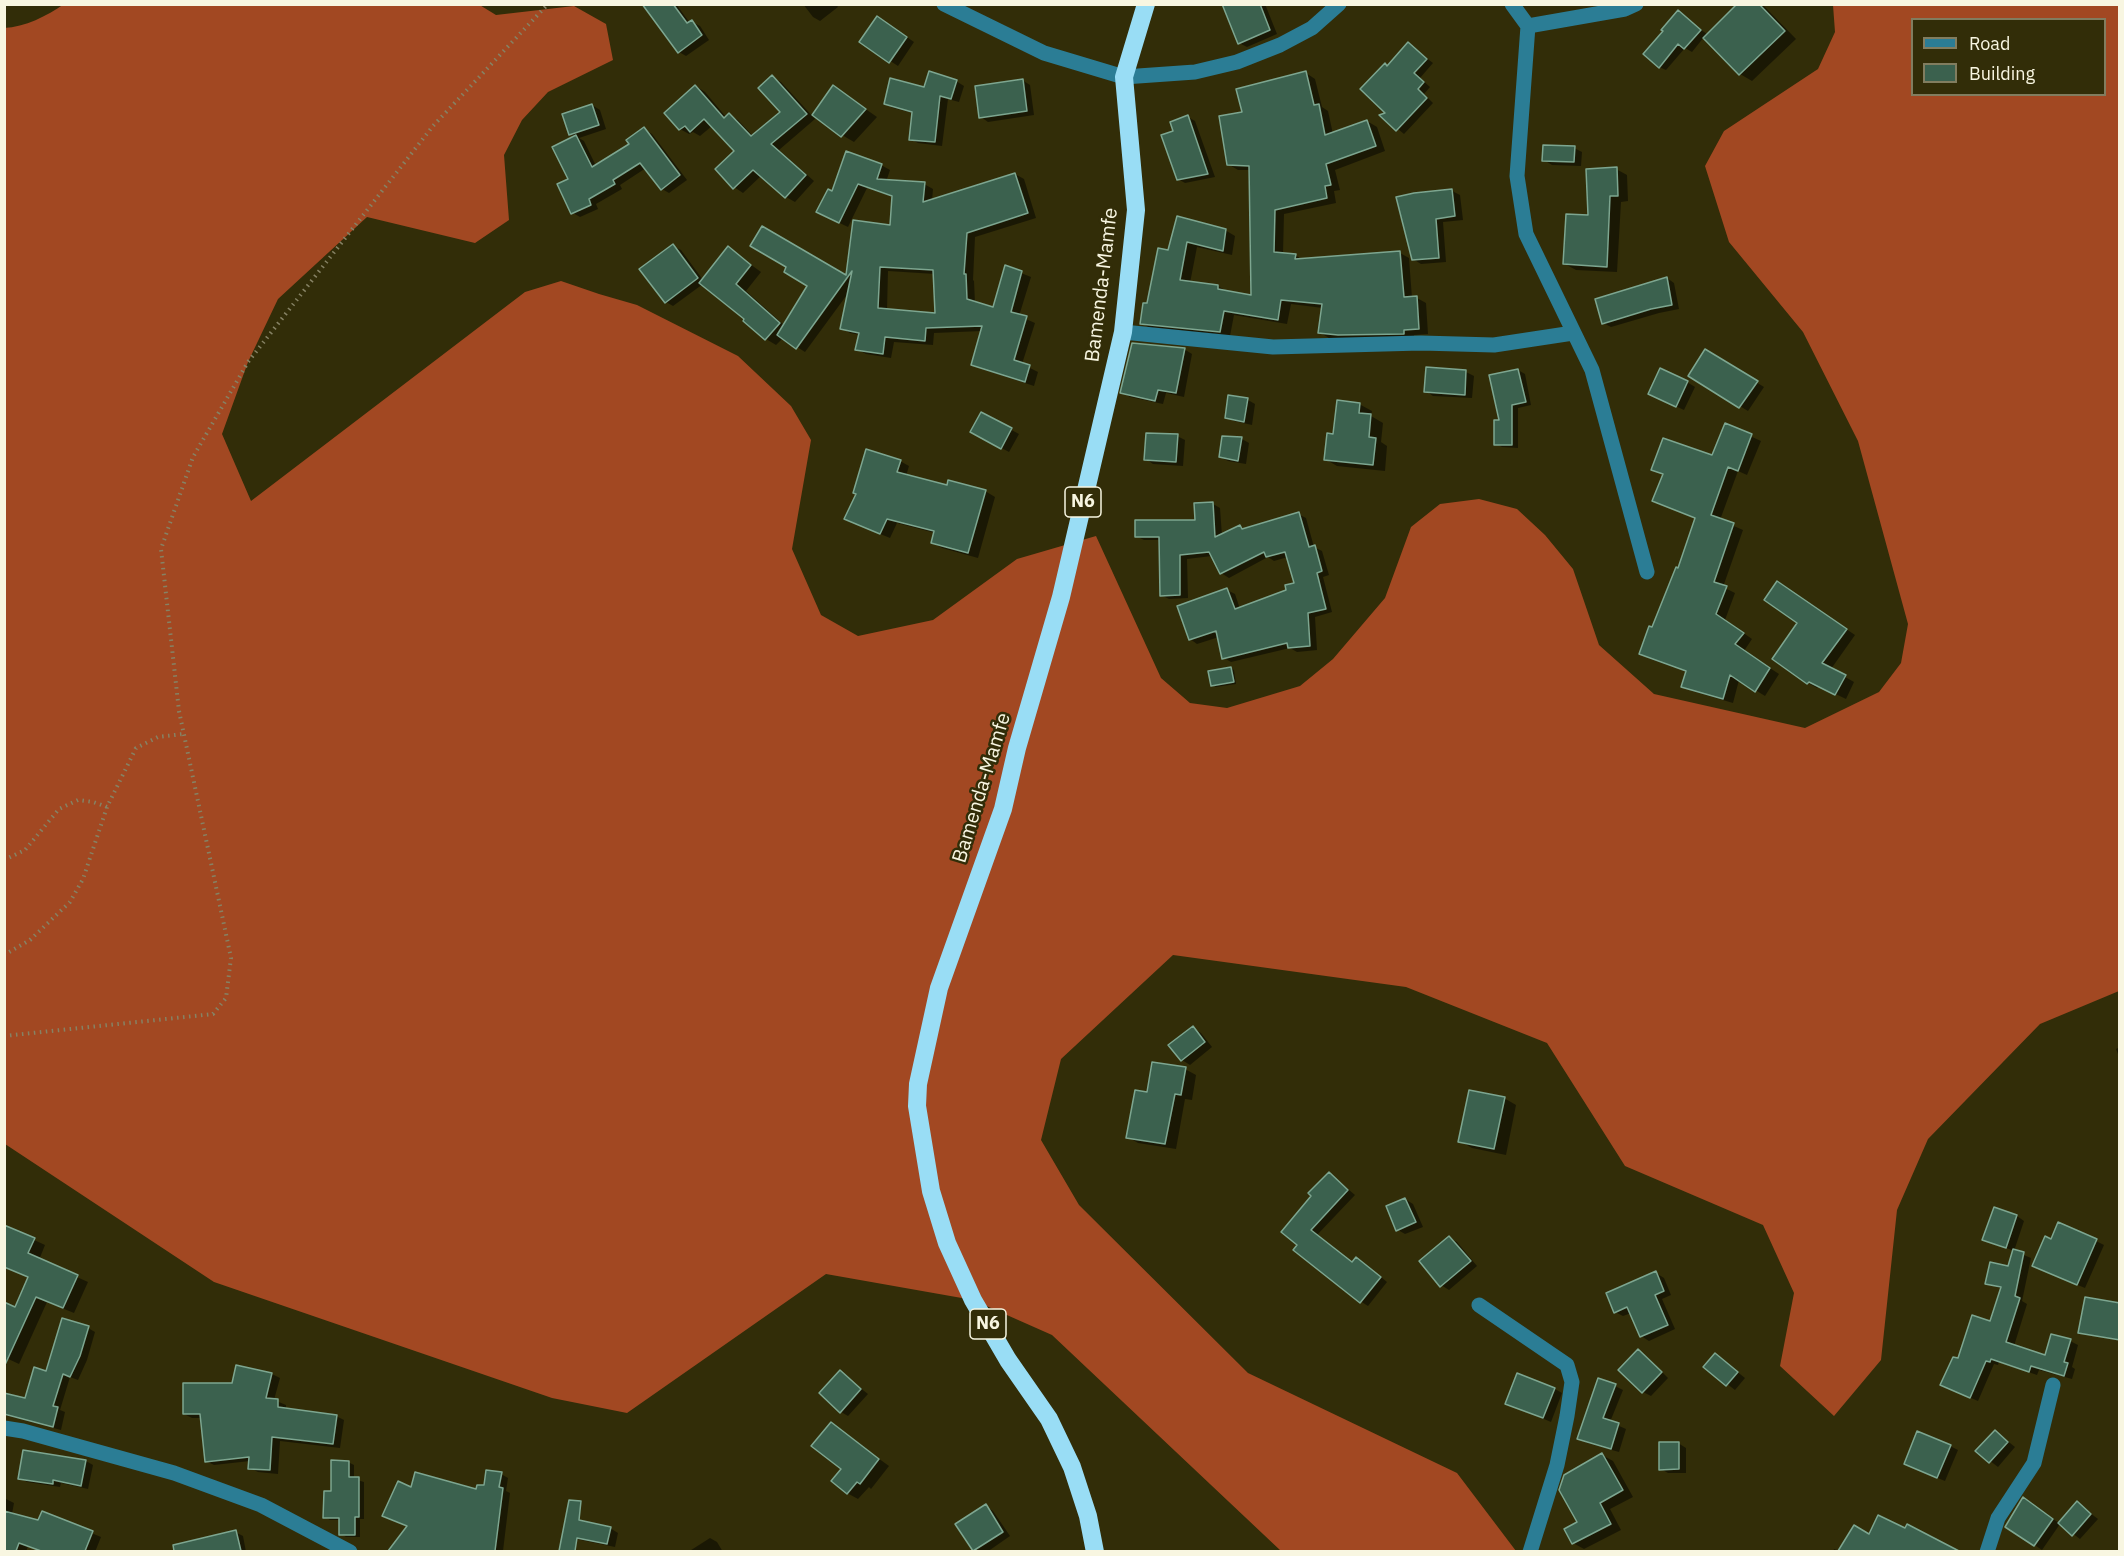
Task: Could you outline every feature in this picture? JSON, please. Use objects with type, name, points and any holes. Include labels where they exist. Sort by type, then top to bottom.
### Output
[{"type":"highway","name":"Bamenda-Mamfe","points":[[1095,1551],[1088,1516],[1072,1467],[1049,1419],[1008,1360],[973,1300],[947,1243],[931,1191],[917,1106],[918,1084],[939,988],[1003,808],[1017,748],[1061,597],[1123,332],[1136,210],[1124,77],[1146,4]]},
{"type":"street","points":[[944,4],[1044,53],[1124,77],[1195,72],[1237,62],[1280,45],[1312,28],[1340,4]]},
{"type":"street","points":[[1512,4],[1528,26],[1517,176],[1526,234],[1592,370],[1647,572]]},
{"type":"street","points":[[1528,26],[1625,9],[1636,4]]},
{"type":"street","points":[[1123,332],[1273,347],[1421,343],[1494,345],[1573,333]]},
{"type":"street","points":[[1479,1305],[1567,1365],[1572,1382],[1557,1465],[1530,1551]]},
{"type":"street","points":[[1987,1551],[1998,1518],[2034,1462],[2053,1385]]},
{"type":"street","points":[[4,1428],[34,1434],[174,1473],[261,1505],[350,1551]]},
{"type":"path","points":[[4,1036],[213,1014],[226,998],[231,958],[179,711],[161,549],[193,457],[248,362],[433,126],[548,4]]},
{"type":"path","points":[[4,955],[30,940],[70,902],[83,879],[107,807],[136,748],[158,737],[183,734]]},
{"type":"path","points":[[4,860],[25,850],[59,809],[78,800],[93,801],[107,807]]},
{"type":"shaded area","points":[[64,4],[478,4],[496,15],[574,6],[606,24],[613,60],[548,92],[522,120],[504,155],[509,220],[475,243],[367,217],[278,299],[248,362],[222,434],[251,501],[525,292],[561,281],[637,305],[738,356],[791,406],[811,440],[792,549],[821,615],[858,636],[933,620],[1017,559],[1096,536],[1161,678],[1190,703],[1227,708],[1300,686],[1333,659],[1385,598],[1411,527],[1440,504],[1479,499],[1517,509],[1545,535],[1573,569],[1599,645],[1654,694],[1805,728],[1879,692],[1901,663],[1908,624],[1858,441],[1803,332],[1729,242],[1705,166],[1724,131],[1818,69],[1835,32],[1833,5],[2119,5],[2119,991],[2040,1024],[1928,1139],[1897,1210],[1881,1360],[1834,1416],[1780,1366],[1794,1293],[1763,1225],[1625,1166],[1547,1043],[1406,987],[1173,955],[1061,1059],[1041,1140],[1079,1205],[1248,1373],[1457,1473],[1516,1551],[1281,1551],[1052,1335],[973,1300],[826,1274],[627,1413],[552,1398],[214,1282],[5,1144],[4,28],[43,17]]},
{"type":"building","points":[[642,4],[673,4],[687,23],[692,20],[702,35],[678,53]]},
{"type":"building","points":[[1222,4],[1260,4],[1270,30],[1238,44]]},
{"type":"building","points":[[1737,4],[1759,4],[1785,31],[1739,75],[1703,38]]},
{"type":"building","points":[[1678,10],[1701,30],[1684,49],[1678,44],[1659,68],[1643,54]]},
{"type":"building","points":[[877,16],[907,37],[889,63],[859,42]]},
{"type":"building","points":[[1408,42],[1427,59],[1414,73],[1424,82],[1418,89],[1427,98],[1396,131],[1379,115],[1385,113],[1360,89],[1385,63],[1387,66]]},
{"type":"building","points":[[929,71],[957,80],[951,99],[940,96],[935,142],[909,140],[912,112],[884,104],[890,78],[924,87]]},
{"type":"building","points":[[1306,71],[1314,105],[1319,104],[1325,135],[1367,120],[1376,146],[1326,164],[1331,185],[1325,186],[1327,198],[1275,210],[1274,252],[1296,254],[1295,259],[1400,251],[1404,297],[1417,296],[1419,329],[1404,330],[1404,334],[1318,333],[1322,304],[1281,300],[1278,320],[1224,311],[1220,332],[1140,324],[1143,303],[1147,303],[1158,248],[1168,250],[1177,216],[1226,229],[1223,251],[1187,242],[1180,280],[1218,285],[1218,289],[1251,295],[1249,166],[1227,165],[1219,116],[1242,112],[1236,89]]},
{"type":"building","points":[[772,75],[807,114],[771,144],[806,175],[785,198],[753,170],[733,189],[715,169],[734,151],[704,119],[690,132],[685,126],[679,130],[664,113],[695,85],[724,118],[729,113],[751,136],[780,112],[758,88]]},
{"type":"building","points":[[1023,79],[1027,111],[979,118],[975,86]]},
{"type":"building","points":[[833,85],[866,109],[841,137],[812,115]]},
{"type":"building","points":[[592,104],[599,125],[569,135],[562,114]]},
{"type":"building","points":[[1188,115],[1208,174],[1177,180],[1161,135],[1173,131],[1170,122]]},
{"type":"building","points":[[644,127],[680,175],[661,190],[640,163],[613,180],[615,184],[589,199],[591,205],[571,214],[557,184],[568,179],[552,147],[576,135],[592,167],[629,144],[626,140]]},
{"type":"building","points":[[1543,145],[1575,146],[1574,162],[1542,161]]},
{"type":"building","points":[[846,151],[882,164],[877,179],[925,182],[923,202],[1015,173],[1028,213],[967,233],[964,274],[966,274],[967,299],[993,307],[1005,265],[1022,271],[1011,312],[1027,316],[1014,360],[1030,365],[1025,382],[971,365],[982,326],[926,328],[925,341],[885,337],[883,354],[855,350],[859,333],[840,329],[852,271],[796,349],[777,335],[807,286],[784,272],[786,267],[750,246],[762,226],[846,275],[853,220],[890,225],[892,196],[858,184],[839,223],[816,212],[828,189],[832,191]],"holes":[[[880,267],[933,270],[935,313],[878,308]]]},
{"type":"building","points":[[1617,167],[1618,196],[1610,196],[1607,267],[1563,264],[1566,214],[1588,215],[1586,169]]},
{"type":"building","points":[[1452,189],[1455,216],[1436,219],[1439,258],[1412,260],[1396,197]]},
{"type":"building","points":[[673,244],[698,278],[665,303],[639,269]]},
{"type":"building","points":[[728,246],[751,265],[736,284],[780,323],[765,340],[743,321],[744,319],[699,283]]},
{"type":"building","points":[[1667,277],[1672,305],[1602,324],[1595,299]]},
{"type":"building","points":[[1132,343],[1185,348],[1176,393],[1158,390],[1155,401],[1120,393]]},
{"type":"building","points":[[1705,349],[1758,381],[1739,408],[1688,376]]},
{"type":"building","points":[[1426,367],[1466,370],[1465,395],[1424,392]]},
{"type":"building","points":[[1660,368],[1688,381],[1676,407],[1648,394]]},
{"type":"building","points":[[1518,369],[1526,402],[1512,405],[1512,445],[1494,445],[1494,420],[1499,420],[1489,375]]},
{"type":"building","points":[[1228,395],[1248,398],[1244,422],[1225,418]]},
{"type":"building","points":[[1337,400],[1360,403],[1359,413],[1371,414],[1369,437],[1376,438],[1373,465],[1324,460],[1327,433],[1333,434]]},
{"type":"building","points":[[981,412],[1012,428],[1001,449],[970,432]]},
{"type":"building","points":[[1725,423],[1752,434],[1738,471],[1728,467],[1711,515],[1734,523],[1714,582],[1727,586],[1716,614],[1744,633],[1735,644],[1770,668],[1755,692],[1730,675],[1723,699],[1681,687],[1686,671],[1639,654],[1649,626],[1652,627],[1676,567],[1678,568],[1695,518],[1652,501],[1663,474],[1651,470],[1663,438],[1712,455]]},
{"type":"building","points":[[1146,433],[1178,434],[1176,462],[1144,460]]},
{"type":"building","points":[[1222,436],[1242,437],[1238,461],[1219,457]]},
{"type":"building","points":[[866,449],[901,460],[897,472],[947,485],[948,480],[986,490],[968,553],[931,543],[934,531],[887,519],[880,534],[844,519],[856,494],[853,493]]},
{"type":"building","points":[[1213,502],[1215,537],[1240,525],[1242,529],[1299,512],[1309,547],[1315,545],[1322,571],[1317,573],[1326,609],[1308,613],[1310,646],[1288,648],[1287,643],[1222,659],[1216,631],[1189,640],[1177,606],[1227,588],[1235,609],[1286,590],[1285,585],[1294,583],[1285,552],[1266,557],[1264,552],[1220,574],[1209,552],[1180,555],[1180,595],[1160,596],[1159,537],[1135,537],[1135,520],[1195,520],[1194,503]]},
{"type":"building","points":[[1777,581],[1847,629],[1822,663],[1846,675],[1835,695],[1809,682],[1807,684],[1772,659],[1797,623],[1764,600]]},
{"type":"building","points":[[1231,667],[1234,682],[1211,686],[1208,671]]},
{"type":"building","points":[[1193,1026],[1205,1042],[1181,1061],[1168,1045]]},
{"type":"building","points":[[1152,1062],[1186,1067],[1181,1095],[1175,1094],[1165,1144],[1126,1138],[1135,1090],[1147,1092]]},
{"type":"building","points":[[1469,1090],[1505,1097],[1494,1149],[1458,1142]]},
{"type":"building","points":[[1329,1172],[1348,1190],[1311,1230],[1352,1262],[1356,1257],[1381,1277],[1360,1303],[1293,1250],[1297,1245],[1281,1232],[1311,1196],[1308,1193]]},
{"type":"building","points":[[1405,1198],[1416,1222],[1396,1231],[1386,1206]]},
{"type":"building","points":[[1994,1207],[2017,1215],[2006,1248],[1982,1240]]},
{"type":"building","points":[[2058,1222],[2097,1239],[2077,1285],[2032,1266],[2045,1236],[2051,1239]]},
{"type":"building","points":[[4,1225],[35,1238],[28,1253],[78,1275],[63,1308],[36,1297],[4,1367],[4,1302],[15,1307],[28,1277],[4,1267]]},
{"type":"building","points":[[1449,1236],[1471,1261],[1440,1287],[1419,1261]]},
{"type":"building","points":[[2013,1249],[2024,1252],[2015,1296],[2020,1298],[2006,1342],[2045,1355],[2051,1334],[2071,1339],[2064,1362],[2068,1363],[2064,1376],[2031,1366],[2029,1372],[1991,1359],[1990,1362],[1986,1361],[1970,1398],[1940,1385],[1953,1357],[1958,1358],[1972,1315],[1990,1321],[2001,1287],[1985,1284],[1990,1262],[2008,1266]]},
{"type":"building","points":[[1656,1271],[1664,1291],[1655,1295],[1668,1325],[1640,1337],[1627,1307],[1614,1313],[1606,1293]]},
{"type":"building","points":[[2085,1297],[2120,1303],[2120,1340],[2078,1333]]},
{"type":"building","points":[[62,1318],[89,1326],[80,1356],[70,1377],[63,1374],[53,1406],[58,1407],[53,1427],[4,1414],[4,1393],[25,1398],[34,1367],[46,1371]]},
{"type":"building","points":[[1638,1349],[1662,1372],[1642,1393],[1618,1370]]},
{"type":"building","points":[[1715,1353],[1738,1372],[1726,1386],[1703,1367]]},
{"type":"building","points":[[236,1365],[272,1373],[266,1398],[278,1399],[278,1407],[337,1415],[333,1444],[272,1437],[270,1470],[248,1469],[249,1457],[205,1462],[200,1414],[183,1414],[183,1383],[232,1383]]},
{"type":"building","points":[[840,1370],[861,1389],[840,1413],[819,1393]]},
{"type":"building","points":[[1517,1373],[1555,1388],[1543,1418],[1505,1404]]},
{"type":"building","points":[[1598,1378],[1616,1384],[1603,1418],[1619,1423],[1611,1449],[1577,1439]]},
{"type":"building","points":[[831,1422],[879,1459],[860,1484],[857,1482],[847,1494],[831,1481],[841,1469],[811,1446]]},
{"type":"building","points":[[1995,1430],[2008,1442],[1989,1463],[1975,1451]]},
{"type":"building","points":[[1917,1431],[1951,1445],[1937,1478],[1904,1464]]},
{"type":"building","points":[[1659,1442],[1679,1442],[1679,1469],[1659,1470]]},
{"type":"building","points":[[23,1450],[86,1460],[81,1486],[53,1480],[53,1484],[18,1479]]},
{"type":"building","points":[[1602,1453],[1623,1490],[1600,1503],[1611,1524],[1572,1544],[1564,1529],[1577,1522],[1559,1490],[1564,1475]]},
{"type":"building","points":[[331,1460],[349,1461],[349,1477],[359,1477],[359,1517],[355,1517],[355,1535],[339,1535],[339,1518],[323,1518],[324,1491],[331,1491]]},
{"type":"building","points":[[486,1470],[502,1472],[499,1487],[503,1488],[495,1551],[388,1551],[407,1526],[382,1516],[398,1481],[411,1487],[415,1472],[476,1489],[477,1485],[484,1485]]},
{"type":"building","points":[[2023,1497],[2053,1519],[2034,1546],[2005,1527]]},
{"type":"building","points":[[569,1500],[581,1501],[579,1520],[611,1527],[607,1544],[577,1538],[575,1551],[559,1551]]},
{"type":"building","points":[[2077,1501],[2091,1514],[2072,1536],[2058,1523]]},
{"type":"building","points":[[986,1504],[1003,1532],[973,1551],[955,1524]]},
{"type":"building","points":[[4,1511],[38,1520],[42,1511],[93,1531],[85,1551],[41,1551],[19,1543],[16,1551],[4,1551]]},
{"type":"building","points":[[1878,1515],[1905,1528],[1907,1524],[1959,1551],[1838,1551],[1854,1525],[1869,1534]]},
{"type":"building","points":[[236,1530],[241,1551],[174,1551],[173,1545]]}]
